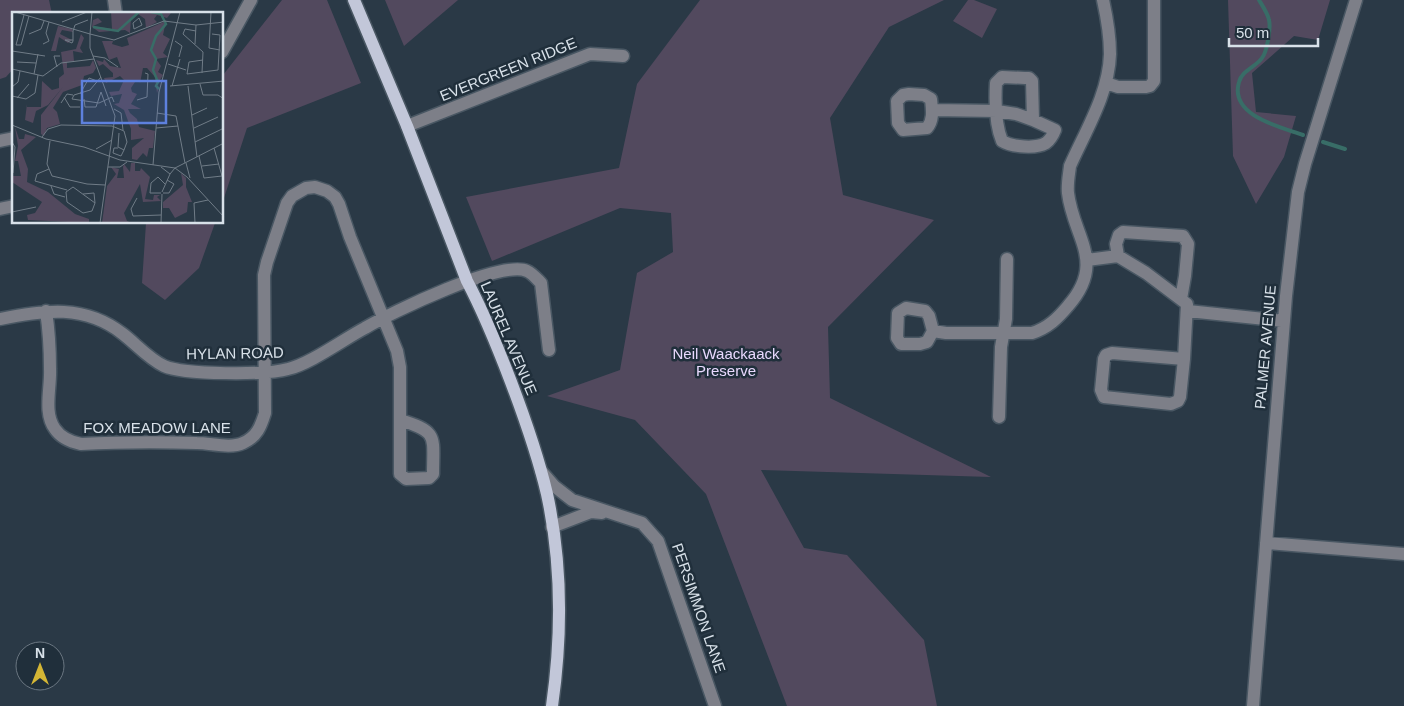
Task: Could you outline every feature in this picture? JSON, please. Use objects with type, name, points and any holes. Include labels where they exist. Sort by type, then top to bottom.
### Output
[{"type":"main road","name":"LAUREL AVENUE","points":[[354,0],[407,126],[467,281],[478,301],[506,369],[541,471],[552,527],[558,586],[559,640],[552,706]]},
{"type":"street","points":[[224,48],[251,0]]},
{"type":"street","points":[[933,331],[1003,334],[1032,333],[1043,329],[1055,320],[1078,292],[1085,275],[1087,260],[1069,200],[1068,178],[1070,166],[1106,83],[1110,54],[1104,0]]},
{"type":"street","points":[[1106,83],[1118,87],[1146,87],[1150,86],[1154,81],[1154,0]]},
{"type":"street","name":"PALMER AVENUE","points":[[1253,706],[1284,322],[1298,192],[1356,0]]},
{"type":"street","name":"EVERGREEN RIDGE","points":[[407,126],[590,54],[623,56]]},
{"type":"street","points":[[932,110],[997,111],[1016,114],[1055,130],[1044,144],[1033,146],[1006,143],[1000,137],[997,111],[996,100],[998,80],[1002,77],[1029,78],[1032,81],[1033,87],[1033,120]]},
{"type":"street","name":"FOX MEADOW LANE","points":[[46,311],[49,337],[50,420],[62,437],[71,442],[81,444],[198,443],[231,445],[243,443],[253,437],[262,424],[266,403],[264,275],[267,262],[287,203],[298,191],[306,188],[321,188],[335,197],[339,204],[350,237],[396,351],[400,367],[400,420],[400,474],[406,479],[429,478],[433,474],[433,441],[431,436],[421,426],[400,420]]},
{"type":"street","points":[[1118,256],[1116,244],[1118,234],[1123,232],[1183,236],[1188,244],[1186,276],[1181,299]]},
{"type":"street","points":[[1087,260],[1118,256],[1181,299],[1187,304],[1188,311],[1184,359],[1180,396],[1178,401],[1171,404],[1104,397],[1101,390],[1106,355],[1112,353],[1184,359]]},
{"type":"street","points":[[1000,417],[1000,347],[1006,319],[1007,259]]},
{"type":"street","name":"HYLAN ROAD","points":[[0,319],[46,311],[77,312],[100,320],[121,333],[156,362],[174,370],[187,372],[287,370],[383,318],[467,281],[512,269],[526,270],[541,283],[549,350]]},
{"type":"street","points":[[906,308],[925,310],[929,316],[933,331],[927,342],[923,344],[901,344],[897,338],[898,313],[906,308]]},
{"type":"street","points":[[1188,311],[1284,322]]},
{"type":"street","name":"PERSIMMON LANE","points":[[541,471],[554,486],[572,500],[642,523],[658,541],[715,706]]},
{"type":"street","name":"PERSIMMON LANE","points":[[552,527],[591,512],[616,514]]},
{"type":"street","points":[[1266,543],[1404,554]]},
{"type":"green space","points":[[0,0],[49,0],[52,12],[12,12],[12,70],[6,77],[0,79]]},
{"type":"green space","points":[[282,0],[327,0],[361,83],[247,128],[224,198],[224,74]]},
{"type":"green space","points":[[385,0],[458,0],[404,46]]},
{"type":"green space","name":"Neil Waackaack Preserve","points":[[700,0],[944,0],[889,27],[830,118],[843,195],[934,220],[828,327],[830,398],[991,477],[761,470],[804,548],[847,555],[924,640],[937,706],[787,706],[706,494],[635,420],[547,396],[620,370],[637,273],[673,252],[671,213],[620,208],[492,261],[466,197],[619,168],[637,84]]},
{"type":"green space","points":[[968,0],[974,0],[997,9],[982,38],[953,21]]},
{"type":"green space","points":[[1228,0],[1330,0],[1318,40],[1294,36],[1252,73],[1256,112],[1296,116],[1284,157],[1256,204],[1233,156]]},
{"type":"green space","points":[[146,224],[215,224],[199,268],[165,300],[142,283]]},
{"type":"waterway","points":[[1259,0],[1269,20],[1267,45],[1262,58],[1243,74],[1239,82],[1238,94],[1249,112],[1270,124],[1303,135]]},
{"type":"waterway","points":[[1323,142],[1345,149]]}]
